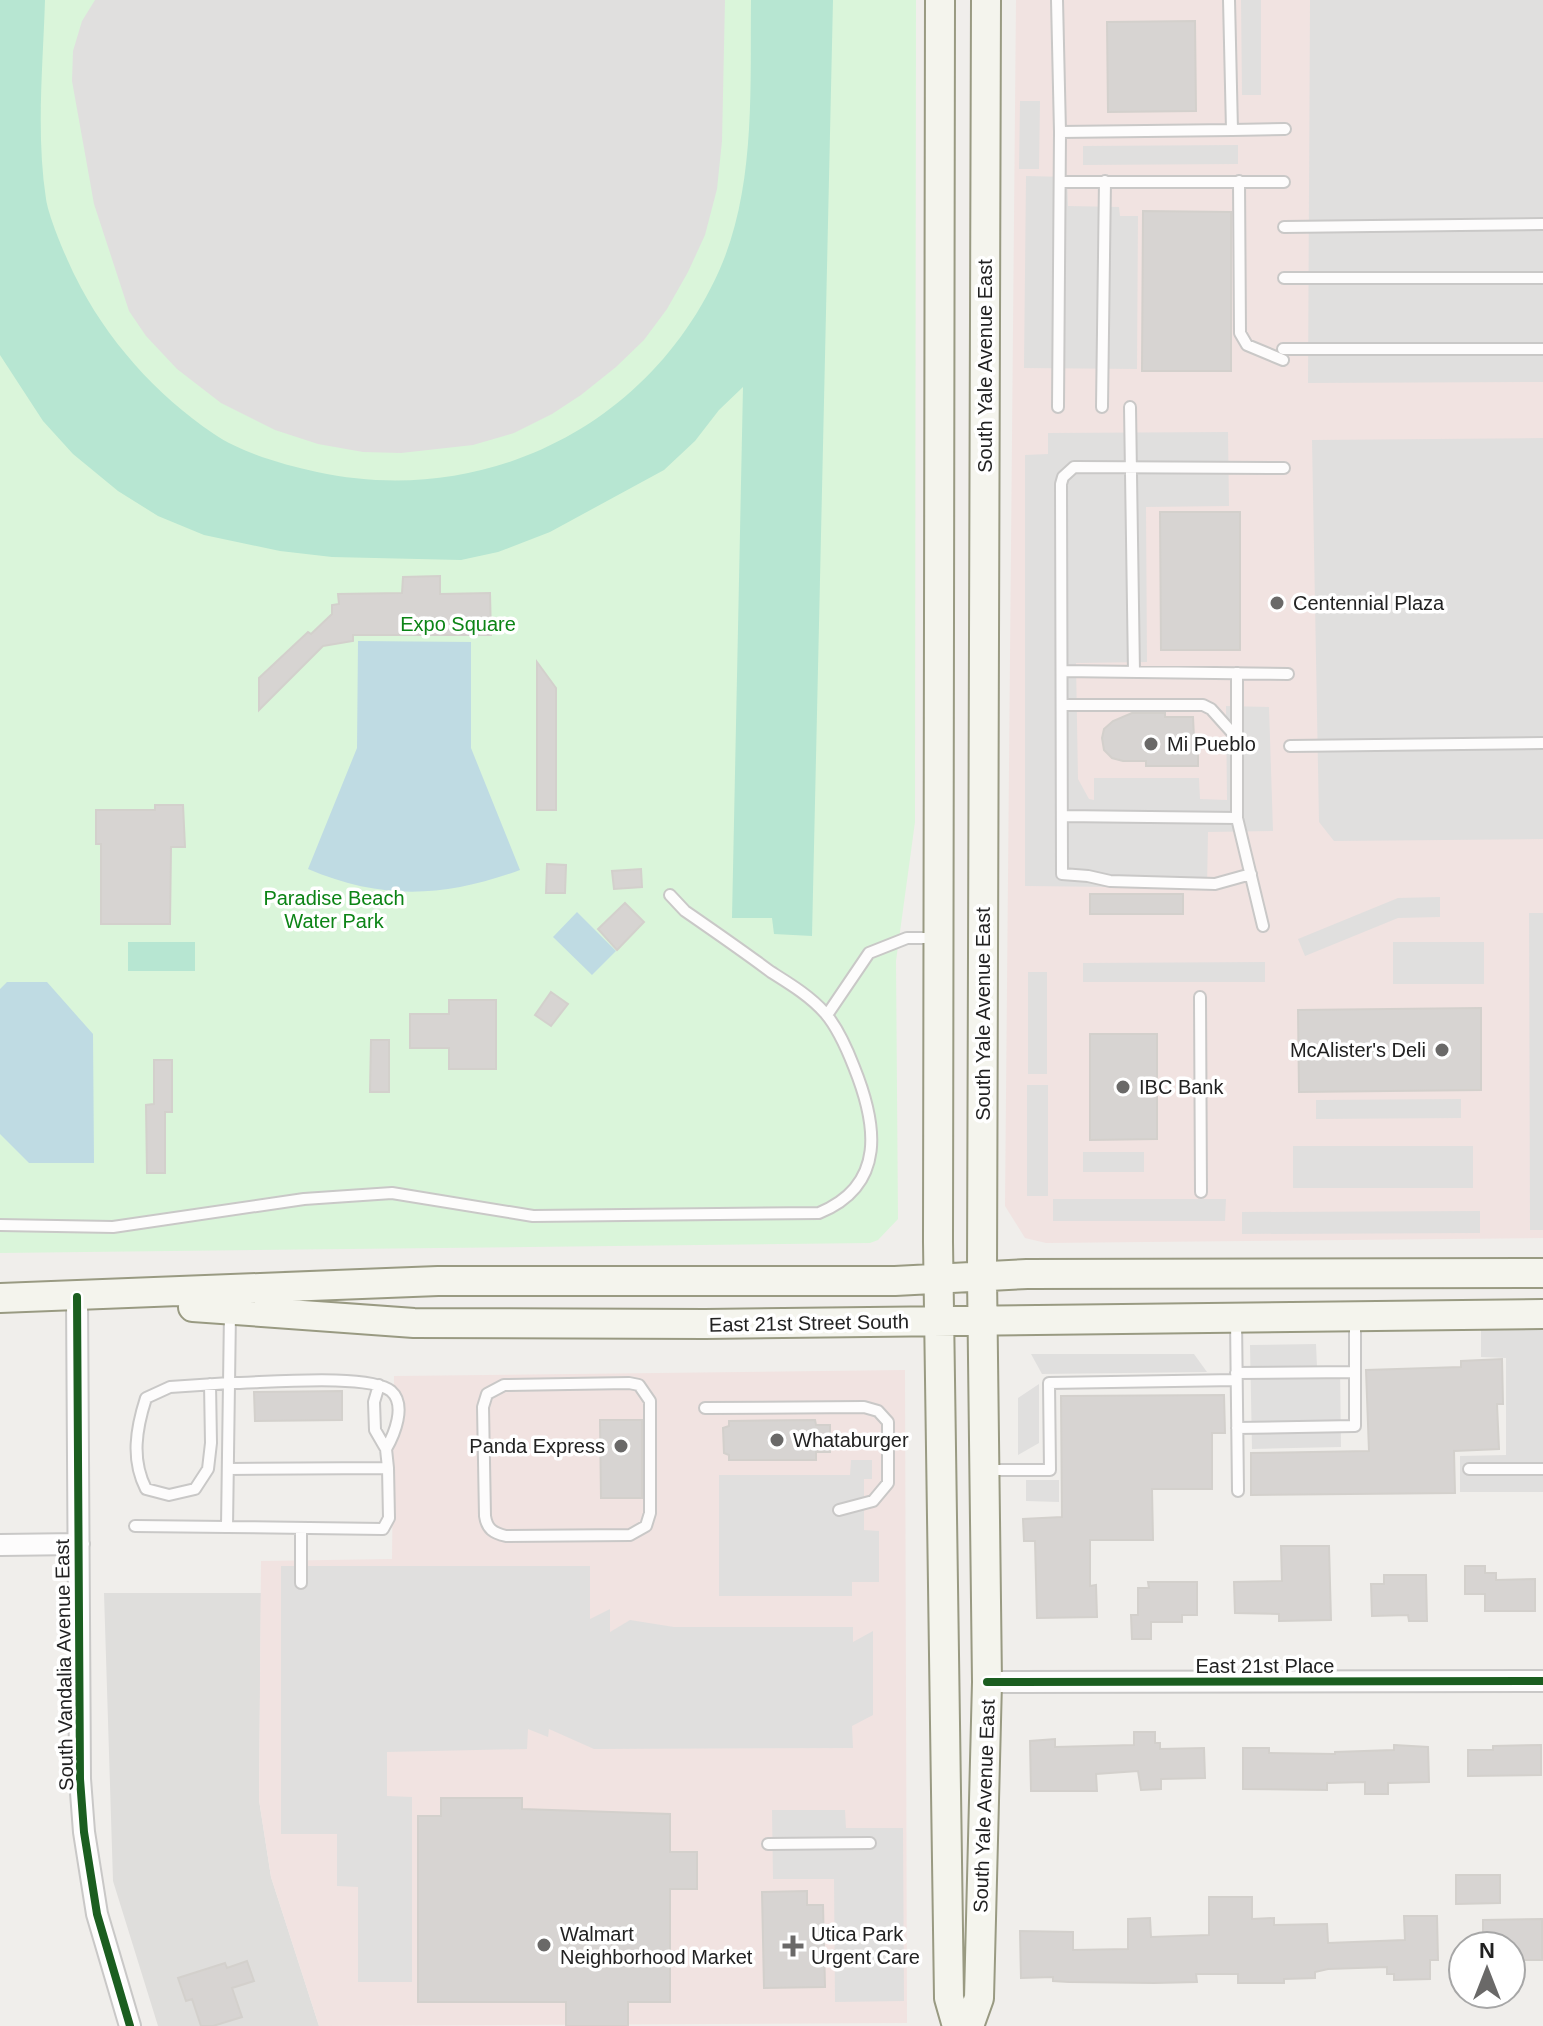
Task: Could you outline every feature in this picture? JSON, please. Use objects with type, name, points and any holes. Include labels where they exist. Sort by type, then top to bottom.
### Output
[{"type":"main road","name":"South Yale Avenue East","points":[[940,0],[939,1321],[949,1998],[957,2026]]},
{"type":"main road","name":"South Yale Avenue East","points":[[969,2026],[979,1998],[987,1682],[982,1320],[986,0]]},
{"type":"main road","points":[[940,65],[986,66]]},
{"type":"main road","points":[[939,397],[985,397]]},
{"type":"main road","name":"East 21st Street South","points":[[0,1298],[438,1281],[939,1279],[1057,1274],[1543,1273]]},
{"type":"main road","name":"East 21st Street South","points":[[77,1297],[414,1323],[1543,1314]]},
{"type":"street","name":"South Vandalia Avenue East","points":[[77,1297],[80,1779],[84,1832],[97,1914],[130,2026]]},
{"type":"street","points":[[0,1545],[79,1544]]},
{"type":"street","name":"East 21st Place","points":[[987,1682],[1543,1681]]},
{"type":"lane","points":[[1057,0],[1060,132],[1058,407]]},
{"type":"lane","points":[[1229,0],[1232,130]]},
{"type":"lane","points":[[1060,132],[1285,129]]},
{"type":"lane","points":[[1102,407],[1105,181]]},
{"type":"lane","points":[[1239,181],[1240,333],[1247,345],[1283,354],[1543,349]]},
{"type":"lane","points":[[1060,182],[1284,182]]},
{"type":"lane","points":[[1284,227],[1543,224]]},
{"type":"lane","points":[[1284,278],[1543,278]]},
{"type":"lane","points":[[1130,407],[1134,672]]},
{"type":"lane","points":[[1251,874],[1215,884],[1110,881],[1062,874],[1063,477],[1074,467],[1284,468]]},
{"type":"lane","points":[[1062,671],[1288,674]]},
{"type":"lane","points":[[1237,673],[1237,818],[1263,926]]},
{"type":"lane","points":[[1062,705],[1203,705],[1211,709],[1237,738]]},
{"type":"lane","points":[[1290,746],[1543,743]]},
{"type":"lane","points":[[1062,816],[1237,818]]},
{"type":"lane","points":[[0,1225],[113,1227],[304,1199],[392,1193],[533,1216],[819,1213],[838,1205],[861,1182],[870,1155],[873,1127],[867,1100],[846,1047],[827,1015],[808,997],[685,911],[670,895]]},
{"type":"lane","points":[[827,1015],[869,953],[907,938],[939,938]]},
{"type":"lane","points":[[1200,997],[1201,1192]]},
{"type":"lane","points":[[227,1527],[230,1310]]},
{"type":"lane","points":[[1237,1428],[1355,1426],[1355,1316]]},
{"type":"lane","points":[[1236,1317],[1238,1491]]},
{"type":"lane","points":[[984,1470],[1050,1470],[1049,1383],[1355,1372]]},
{"type":"lane","points":[[210,1384],[208,1469],[195,1489],[169,1495],[146,1489],[138,1473],[137,1427],[146,1398],[170,1387],[210,1384],[230,1383],[354,1381],[379,1385],[392,1392],[397,1400],[397,1429],[386,1449]]},
{"type":"lane","points":[[135,1526],[383,1529],[389,1518],[388,1468],[386,1449],[375,1430],[374,1402],[379,1385]]},
{"type":"lane","points":[[504,1385],[639,1385],[650,1401],[650,1513],[646,1526],[630,1535],[506,1536],[493,1532],[486,1525],[483,1407],[487,1394],[504,1385]]},
{"type":"lane","points":[[705,1408],[864,1407],[878,1411],[888,1422],[888,1483],[873,1501],[839,1510]]},
{"type":"lane","points":[[228,1469],[388,1468]]},
{"type":"lane","points":[[1469,1469],[1543,1469]]},
{"type":"lane","points":[[301,1528],[301,1583]]},
{"type":"lane","points":[[768,1844],[870,1843]]},
{"type":"shaded area","points":[[95,0],[725,0],[722,141],[717,189],[705,235],[667,309],[644,340],[581,395],[514,433],[473,445],[401,453],[363,452],[318,444],[275,430],[221,403],[177,369],[146,336],[129,311],[94,204],[72,81],[73,51],[82,21]]},
{"type":"shaded area","name":"Centennial Plaza","points":[[1016,0],[1543,0],[1543,1238],[1046,1243],[1025,1238],[1005,1206]]},
{"type":"shaded area","points":[[1241,0],[1261,0],[1261,95],[1242,95]]},
{"type":"shaded area","points":[[1310,0],[1543,0],[1543,382],[1308,383]]},
{"type":"shaded area","points":[[1020,101],[1040,101],[1039,169],[1019,169]]},
{"type":"shaded area","points":[[1238,145],[1238,164],[1083,165],[1083,146]]},
{"type":"shaded area","points":[[1026,176],[1067,177],[1068,206],[1119,207],[1120,216],[1138,216],[1137,369],[1024,368]]},
{"type":"shaded area","points":[[1228,432],[1229,506],[1146,507],[1147,662],[1076,663],[1078,779],[1089,799],[1094,800],[1094,778],[1199,778],[1200,799],[1227,800],[1226,706],[1269,707],[1273,831],[1208,832],[1207,888],[1025,886],[1025,455],[1048,454],[1048,433]]},
{"type":"shaded area","points":[[1543,438],[1543,839],[1334,841],[1319,822],[1312,440]]},
{"type":"shaded area","points":[[1440,897],[1440,917],[1398,918],[1305,956],[1298,939],[1398,898]]},
{"type":"shaded area","points":[[1529,913],[1543,913],[1543,1230],[1530,1230]]},
{"type":"shaded area","points":[[1393,942],[1484,942],[1484,984],[1393,984]]},
{"type":"shaded area","points":[[1265,962],[1265,982],[1083,982],[1083,963]]},
{"type":"shaded area","points":[[1028,972],[1047,972],[1047,1074],[1028,1074]]},
{"type":"shaded area","points":[[1027,1085],[1048,1085],[1048,1196],[1027,1196]]},
{"type":"shaded area","points":[[1461,1099],[1461,1118],[1316,1119],[1316,1100]]},
{"type":"shaded area","points":[[1293,1146],[1473,1146],[1473,1188],[1293,1188]]},
{"type":"shaded area","points":[[1083,1152],[1144,1152],[1144,1172],[1083,1172]]},
{"type":"shaded area","points":[[1053,1199],[1226,1199],[1225,1221],[1053,1221]]},
{"type":"shaded area","points":[[1480,1211],[1480,1233],[1242,1234],[1242,1212]]},
{"type":"shaded area","points":[[1481,1328],[1543,1328],[1543,1492],[1460,1492],[1460,1456],[1506,1455],[1506,1358],[1481,1357]]},
{"type":"shaded area","points":[[1316,1344],[1317,1367],[1340,1367],[1341,1447],[1252,1449],[1250,1345]]},
{"type":"shaded area","points":[[1031,1354],[1194,1354],[1207,1372],[1042,1374]]},
{"type":"shaded area","points":[[905,1370],[907,2023],[319,2026],[271,1877],[259,1800],[261,1561],[392,1559],[394,1376]]},
{"type":"shaded area","points":[[1039,1384],[1039,1443],[1018,1455],[1018,1398]]},
{"type":"shaded area","points":[[851,1460],[872,1460],[872,1479],[864,1479],[864,1530],[879,1531],[879,1582],[852,1582],[852,1596],[719,1596],[719,1475],[850,1475]]},
{"type":"shaded area","points":[[1026,1480],[1059,1480],[1059,1502],[1026,1501]]},
{"type":"shaded area","points":[[281,1566],[590,1566],[590,1619],[610,1609],[610,1632],[630,1620],[674,1627],[853,1627],[853,1642],[873,1631],[873,1715],[852,1726],[853,1748],[594,1749],[549,1729],[548,1737],[528,1729],[527,1749],[387,1752],[387,1796],[412,1797],[412,1982],[358,1982],[358,1887],[337,1886],[337,1834],[281,1834]]},
{"type":"shaded area","points":[[104,1593],[261,1593],[259,1800],[271,1877],[319,2026],[158,2026],[113,1881]]},
{"type":"shaded area","points":[[772,1810],[845,1810],[846,1828],[903,1828],[904,2001],[835,2002],[834,1879],[773,1879]]},
{"type":"green space","name":"Expo Square","points":[[0,0],[916,0],[915,822],[896,961],[898,1219],[878,1240],[870,1243],[0,1253]]},
{"type":"green space","points":[[0,0],[45,0],[41,125],[46,199],[75,276],[117,343],[172,402],[225,441],[291,466],[379,480],[440,478],[499,465],[554,444],[605,413],[650,373],[688,326],[719,271],[731,239],[745,172],[748,138],[751,0],[833,0],[812,936],[774,934],[772,918],[732,918],[743,387],[719,410],[695,441],[664,470],[550,532],[498,552],[461,560],[332,557],[280,551],[204,535],[158,516],[118,491],[73,454],[43,421],[0,355]]},
{"type":"green space","points":[[128,942],[195,942],[195,971],[128,971]]},
{"type":"water","points":[[358,641],[471,642],[471,748],[520,870],[466,886],[414,892],[362,886],[308,869],[357,748]]},
{"type":"water","points":[[577,912],[616,951],[592,975],[553,937]]},
{"type":"water","points":[[7,982],[47,982],[93,1034],[94,1163],[29,1163],[0,1134],[0,989]]},
{"type":"building","points":[[1195,21],[1196,111],[1108,112],[1107,22]]},
{"type":"building","points":[[1143,211],[1231,212],[1231,371],[1142,371]]},
{"type":"building","points":[[1160,512],[1240,512],[1240,650],[1161,650]]},
{"type":"building","points":[[440,576],[440,594],[490,593],[491,635],[353,635],[353,641],[323,646],[259,710],[259,678],[332,614],[332,605],[339,604],[338,594],[402,593],[403,577]]},
{"type":"building","points":[[537,662],[556,688],[556,810],[537,810]]},
{"type":"building","name":"Mi Pueblo","points":[[1132,713],[1193,717],[1194,738],[1198,738],[1198,766],[1146,766],[1146,761],[1112,758],[1104,750],[1104,729],[1113,721]]},
{"type":"building","points":[[155,805],[183,805],[185,847],[171,847],[170,924],[101,924],[101,844],[96,844],[96,810],[155,810]]},
{"type":"building","points":[[547,864],[566,865],[565,893],[546,893]]},
{"type":"building","points":[[641,869],[642,887],[614,889],[612,871]]},
{"type":"building","points":[[1090,894],[1183,894],[1183,914],[1090,914]]},
{"type":"building","points":[[625,903],[644,922],[617,950],[598,929]]},
{"type":"building","points":[[551,992],[568,1004],[551,1026],[535,1015]]},
{"type":"building","points":[[449,1000],[496,1000],[496,1069],[449,1069],[449,1048],[410,1048],[410,1014],[449,1014]]},
{"type":"building","points":[[1481,1008],[1481,1090],[1299,1092],[1298,1010]]},
{"type":"building","name":"IBC Bank","points":[[1090,1034],[1157,1034],[1157,1139],[1090,1140]]},
{"type":"building","points":[[371,1040],[389,1040],[389,1092],[370,1092]]},
{"type":"building","points":[[154,1060],[172,1060],[172,1112],[165,1112],[165,1173],[147,1173],[146,1105],[154,1104]]},
{"type":"building","points":[[1502,1359],[1503,1404],[1497,1404],[1499,1449],[1454,1451],[1455,1493],[1251,1495],[1251,1453],[1369,1451],[1366,1370],[1461,1367],[1461,1361]]},
{"type":"building","points":[[342,1391],[342,1420],[255,1421],[254,1392]]},
{"type":"building","points":[[1224,1395],[1225,1433],[1212,1433],[1212,1489],[1152,1489],[1153,1540],[1090,1540],[1090,1586],[1096,1585],[1097,1617],[1037,1618],[1035,1541],[1024,1541],[1023,1519],[1062,1517],[1061,1396]]},
{"type":"building","name":"Panda Express","points":[[600,1420],[642,1420],[642,1498],[601,1498]]},
{"type":"building","name":"Whataburger","points":[[815,1420],[816,1425],[830,1425],[830,1452],[816,1452],[816,1460],[729,1460],[729,1455],[724,1453],[723,1428],[729,1426],[729,1421]]},
{"type":"building","points":[[1281,1546],[1329,1546],[1331,1620],[1279,1621],[1279,1614],[1235,1613],[1234,1582],[1282,1581]]},
{"type":"building","points":[[1465,1566],[1485,1566],[1485,1573],[1496,1573],[1496,1580],[1535,1579],[1535,1611],[1485,1611],[1485,1594],[1465,1594]]},
{"type":"building","points":[[1384,1575],[1426,1575],[1427,1621],[1409,1621],[1408,1615],[1372,1616],[1371,1584],[1384,1584]]},
{"type":"building","points":[[1148,1582],[1197,1582],[1197,1615],[1182,1615],[1182,1622],[1151,1622],[1151,1639],[1132,1639],[1131,1615],[1138,1615],[1138,1588],[1149,1588]]},
{"type":"building","points":[[1134,1732],[1155,1732],[1155,1743],[1160,1743],[1160,1749],[1204,1748],[1205,1778],[1161,1779],[1161,1789],[1141,1790],[1138,1771],[1096,1774],[1097,1791],[1031,1791],[1030,1741],[1055,1739],[1055,1747],[1134,1745]]},
{"type":"building","points":[[1394,1745],[1428,1747],[1429,1782],[1388,1783],[1388,1794],[1365,1794],[1365,1782],[1327,1783],[1327,1790],[1243,1789],[1243,1748],[1269,1748],[1269,1753],[1335,1754],[1394,1750]]},
{"type":"building","points":[[1541,1745],[1541,1775],[1468,1776],[1468,1750]]},
{"type":"building","name":"Walmart Neighborhood Market","points":[[441,1798],[522,1798],[522,1809],[670,1814],[670,1852],[697,1852],[697,1889],[670,1889],[670,2002],[628,2002],[628,2026],[566,2026],[566,2002],[418,2002],[418,1816],[441,1816]]},
{"type":"building","points":[[1456,1875],[1500,1875],[1500,1903],[1456,1904]]},
{"type":"building","name":"Utica Park Urgent Care","points":[[807,1891],[807,1905],[823,1905],[825,1987],[764,1988],[762,1892]]},
{"type":"building","points":[[1209,1897],[1252,1897],[1252,1919],[1274,1918],[1274,1925],[1327,1924],[1328,1943],[1405,1940],[1404,1916],[1437,1916],[1438,1960],[1430,1960],[1430,1979],[1394,1980],[1394,1974],[1387,1974],[1387,1967],[1328,1969],[1315,1972],[1315,1978],[1284,1979],[1284,1983],[1238,1983],[1238,1974],[1196,1974],[1197,1982],[1154,1983],[1021,1978],[1020,1931],[1073,1932],[1073,1950],[1128,1949],[1128,1919],[1150,1918],[1151,1937],[1209,1935]]},
{"type":"building","points":[[1542,1919],[1542,1960],[1527,1960],[1527,1930],[1483,1930],[1483,1920]]},
{"type":"building","points":[[247,1961],[254,1981],[232,1988],[242,2017],[213,2026],[201,2026],[192,1999],[186,2001],[178,1978],[225,1963],[227,1968]]},
{"type":"cycle path","points":[[77,1297],[80,1779],[84,1832],[97,1914],[130,2026]]},
{"type":"cycle path","points":[[987,1682],[1543,1681]]},
{"type":"place","name":"Centennial Plaza","points":[[1277,603]]},
{"type":"place","name":"Mi Pueblo","points":[[1151,744]]},
{"type":"place","name":"McAlister's Deli","points":[[1442,1050]]},
{"type":"place","name":"IBC Bank","points":[[1123,1087]]},
{"type":"place","name":"Whataburger","points":[[777,1440]]},
{"type":"place","name":"Panda Express","points":[[621,1446]]},
{"type":"place","name":"Walmart Neighborhood Market","points":[[544,1945]]},
{"type":"place","name":"Utica Park Urgent Care","points":[[793,1946]]},
{"type":"park label","name":"Paradise Beach Water Park","points":[[334,910]]}]
